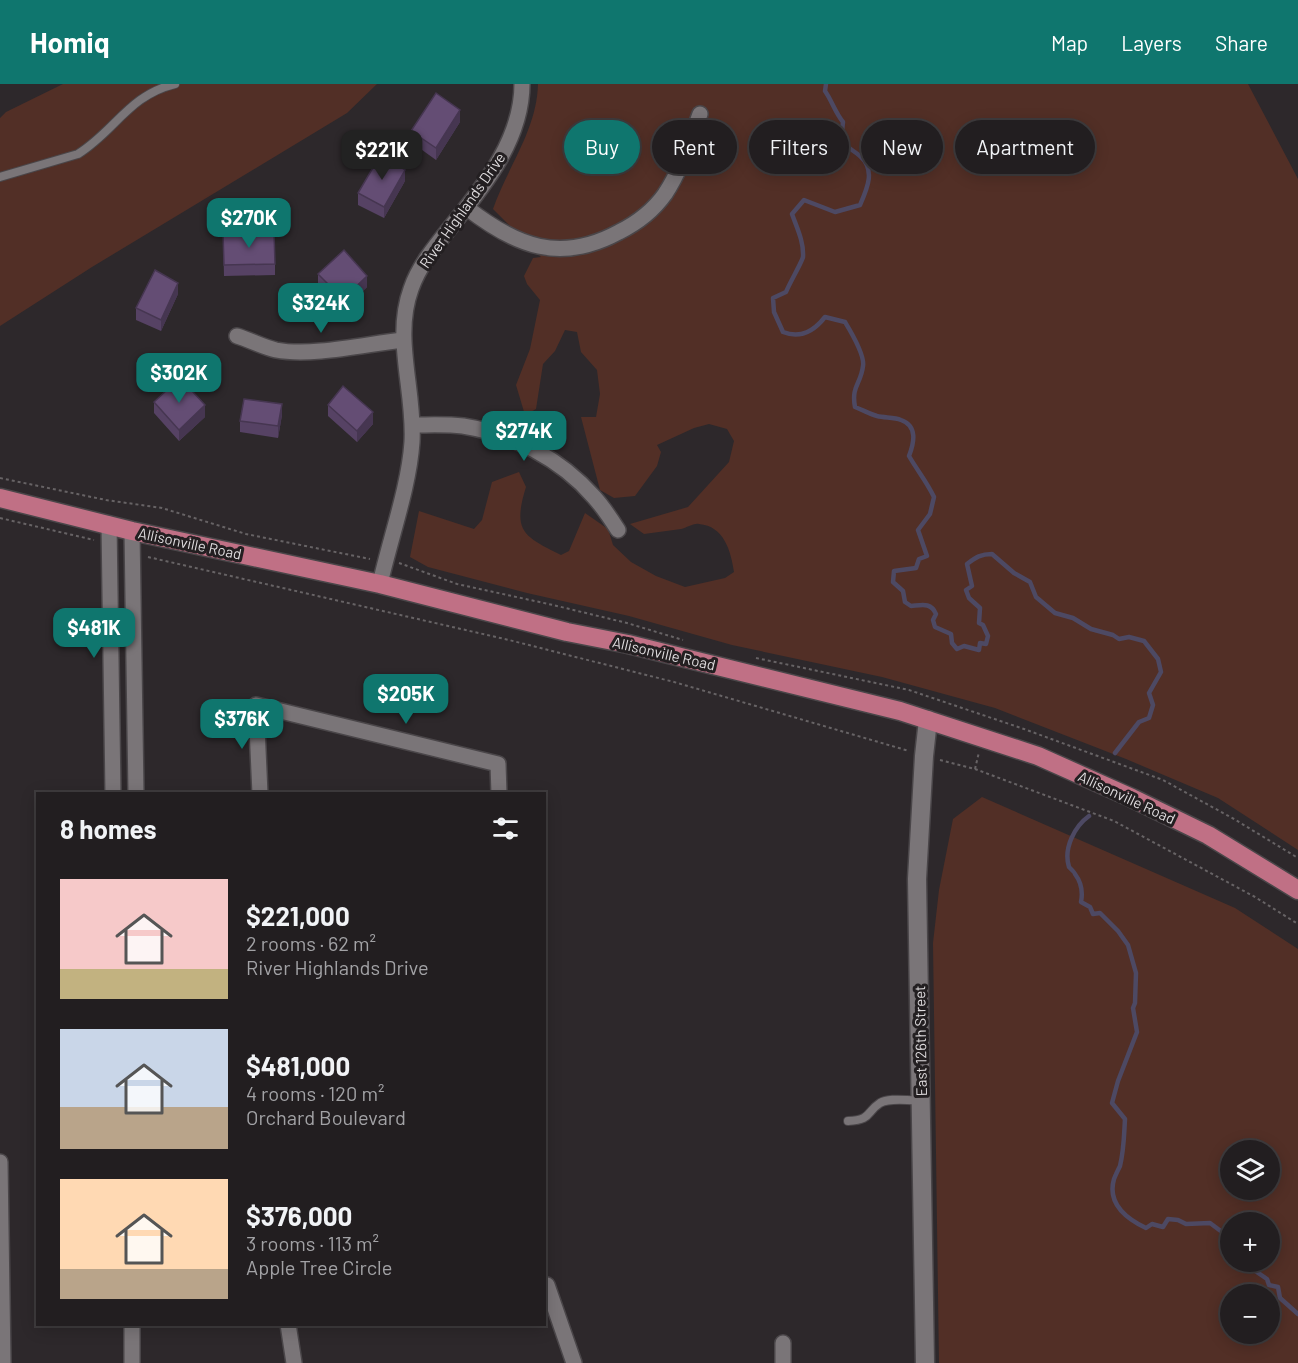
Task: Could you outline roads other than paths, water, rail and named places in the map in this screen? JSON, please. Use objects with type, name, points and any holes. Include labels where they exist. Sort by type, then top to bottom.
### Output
[{"type":"main road","name":"Allisonville Road","points":[[0,498],[132,531],[380,584],[567,632],[628,644],[900,711],[1038,756],[1132,798],[1208,835],[1298,890]]},
{"type":"main road","name":"East 126th Street","points":[[925,1363],[917,879],[928,720]]},
{"type":"street","name":"River Highlands Drive","points":[[380,584],[409,463],[412,405],[403,340],[410,289],[424,262],[501,158],[520,105],[522,84]]},
{"type":"street","points":[[466,208],[502,233],[532,245],[547,248],[583,247],[604,240],[631,226],[649,213],[664,195],[675,176],[700,114]]},
{"type":"street","points":[[237,336],[275,350],[290,351],[326,350],[403,340]]},
{"type":"street","points":[[412,425],[464,427],[508,438],[530,447],[552,459],[575,477],[595,498],[618,530]]},
{"type":"street","points":[[110,524],[113,792]]},
{"type":"street","points":[[132,531],[136,792]]},
{"type":"street","points":[[260,792],[256,705],[498,764],[499,792]]},
{"type":"street","points":[[0,1162],[3,1363]]},
{"type":"street","points":[[547,1285],[574,1363]]},
{"type":"street","points":[[132,1326],[132,1363]]},
{"type":"street","points":[[288,1326],[294,1363]]},
{"type":"street","points":[[783,1343],[783,1363]]},
{"type":"lane","points":[[0,177],[78,154],[88,148],[144,96],[176,84]]},
{"type":"lane","points":[[848,1121],[869,1116],[879,1103],[885,1101],[921,1100]]},
{"type":"waterway","points":[[826,84],[825,91],[843,122],[841,141],[865,161],[869,180],[860,205],[835,212],[804,200],[792,214],[801,240],[803,257],[786,292],[773,298],[774,312],[783,332],[796,335],[807,332],[825,317],[845,322],[863,361],[862,372],[854,394],[855,407],[877,416],[901,420],[910,426],[913,440],[909,456],[934,497],[930,514],[918,530],[927,556],[919,559],[916,568],[894,571],[893,582],[903,591],[905,602],[911,606],[926,605],[934,610],[935,627],[951,634],[952,643],[957,649],[964,646],[979,650],[980,643],[986,644],[988,636],[983,625],[979,623],[980,608],[969,598],[966,590],[972,586],[967,564],[979,556],[992,554],[1014,573],[1030,582],[1036,597],[1055,613],[1073,618],[1091,629],[1119,639],[1129,637],[1144,641],[1158,659],[1161,672],[1149,693],[1153,705],[1149,718],[1139,722],[1115,753]]},
{"type":"waterway","points":[[1089,816],[1079,826],[1069,845],[1069,867],[1080,884],[1081,902],[1090,907],[1093,914],[1100,913],[1118,931],[1128,945],[1136,973],[1133,1008],[1137,1032],[1112,1103],[1125,1119],[1122,1154],[1114,1179],[1113,1195],[1120,1209],[1131,1220],[1146,1228],[1152,1224],[1163,1227],[1168,1219],[1186,1224],[1210,1223],[1220,1230]]},
{"type":"waterway","points":[[1257,1272],[1267,1279],[1269,1285],[1278,1287],[1280,1298],[1298,1314]]}]
